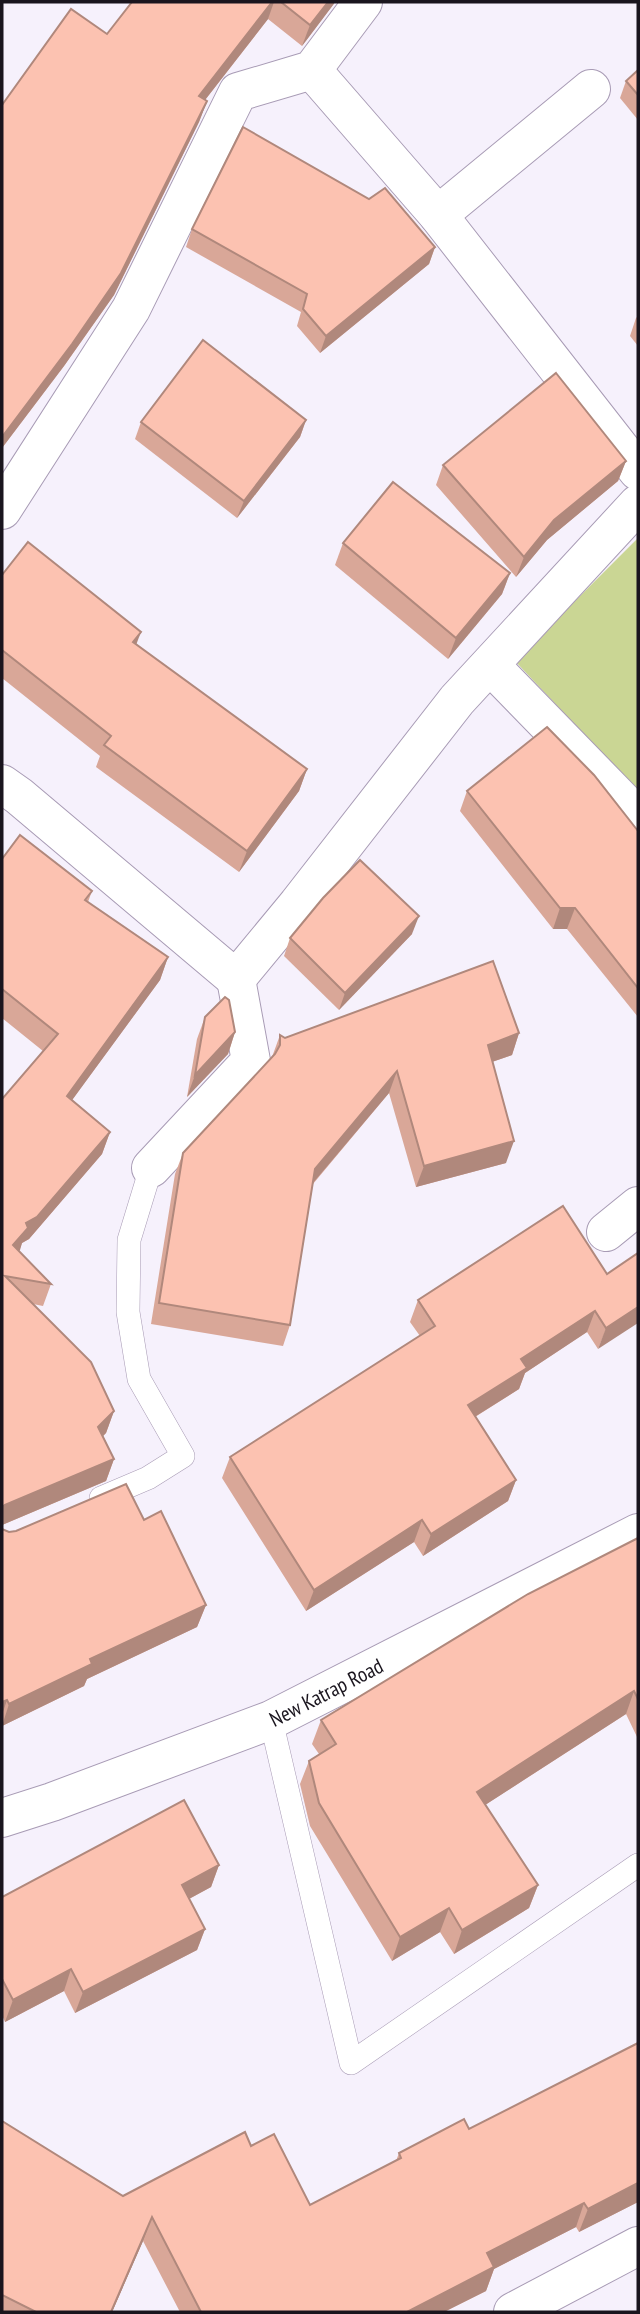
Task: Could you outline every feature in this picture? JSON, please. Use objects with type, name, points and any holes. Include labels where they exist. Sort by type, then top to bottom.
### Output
[{"type":"street","points":[[2,510],[131,309],[238,92],[312,71],[363,2]]},
{"type":"street","points":[[312,71],[438,215],[638,471]]},
{"type":"street","points":[[438,215],[591,89]]},
{"type":"street","points":[[236,979],[299,904],[457,700],[638,504]]},
{"type":"street","points":[[490,665],[638,817]]},
{"type":"street","points":[[2,784],[236,979],[251,1061],[151,1168]]},
{"type":"street","points":[[606,1232],[638,1206]]},
{"type":"street","name":"New Katrap Road","points":[[2,1818],[271,1720],[638,1533]]},
{"type":"street","points":[[513,2312],[638,2246]]},
{"type":"lane","points":[[75,1509],[148,1478],[183,1456],[139,1379],[128,1311],[129,1240],[151,1168]]},
{"type":"lane","points":[[271,1720],[351,2063],[638,1865]]},
{"type":"green space","points":[[638,538],[638,792],[515,661]]},
{"type":"building","points":[[132,2],[272,2],[199,96],[207,101],[121,273],[2,437],[2,105],[71,9],[107,34]]},
{"type":"building","points":[[281,2],[328,2],[310,25]]},
{"type":"building","points":[[638,70],[638,95],[626,81]]},
{"type":"building","points":[[243,127],[369,199],[385,188],[435,247],[326,336],[303,309],[307,294],[192,229]]},
{"type":"building","points":[[203,340],[306,420],[244,501],[141,422]]},
{"type":"building","points":[[556,373],[626,461],[554,520],[524,557],[443,465]]},
{"type":"building","points":[[393,482],[510,573],[456,638],[343,543]]},
{"type":"building","points":[[28,542],[141,632],[133,642],[307,769],[247,851],[104,745],[111,736],[2,650],[2,575]]},
{"type":"building","points":[[547,727],[594,775],[638,831],[638,988],[575,908],[560,908],[467,791]]},
{"type":"building","points":[[20,835],[92,891],[85,900],[168,957],[67,1096],[110,1132],[37,1217],[26,1223],[28,1228],[13,1245],[51,1284],[5,1276],[91,1362],[114,1411],[98,1427],[114,1459],[2,1507],[2,1099],[58,1034],[2,989],[2,859]]},
{"type":"building","points":[[360,860],[419,916],[345,993],[290,938],[323,898]]},
{"type":"building","points":[[493,961],[519,1033],[488,1045],[514,1141],[424,1166],[397,1071],[315,1169],[290,1325],[159,1303],[183,1153],[275,1054],[280,1045],[280,1035],[285,1038]]},
{"type":"building","points":[[225,997],[229,1000],[235,1032],[195,1075],[205,1017]]},
{"type":"building","points":[[563,1206],[607,1274],[638,1253],[638,1307],[606,1328],[595,1311],[521,1359],[527,1368],[468,1405],[516,1480],[431,1534],[422,1520],[314,1590],[230,1457],[435,1326],[418,1300]]},
{"type":"building","points":[[126,1484],[144,1520],[161,1511],[206,1605],[90,1659],[92,1664],[9,1704],[7,1700],[2,1702],[2,1529],[16,1531]]},
{"type":"building","points":[[638,1538],[638,1699],[634,1691],[477,1792],[538,1885],[462,1930],[449,1908],[400,1937],[319,1803],[309,1761],[336,1744],[321,1720],[528,1594]]},
{"type":"building","points":[[184,1800],[219,1865],[182,1885],[205,1929],[83,1992],[71,1969],[13,2000],[2,1979],[2,1897]]},
{"type":"building","points":[[638,2043],[638,2183],[588,2209],[584,2203],[487,2253],[494,2267],[407,2312],[201,2312],[152,2217],[111,2312],[36,2312],[2,2295],[2,2121],[123,2196],[245,2132],[251,2146],[274,2134],[310,2205],[401,2158],[399,2153],[464,2119],[469,2129]]}]
